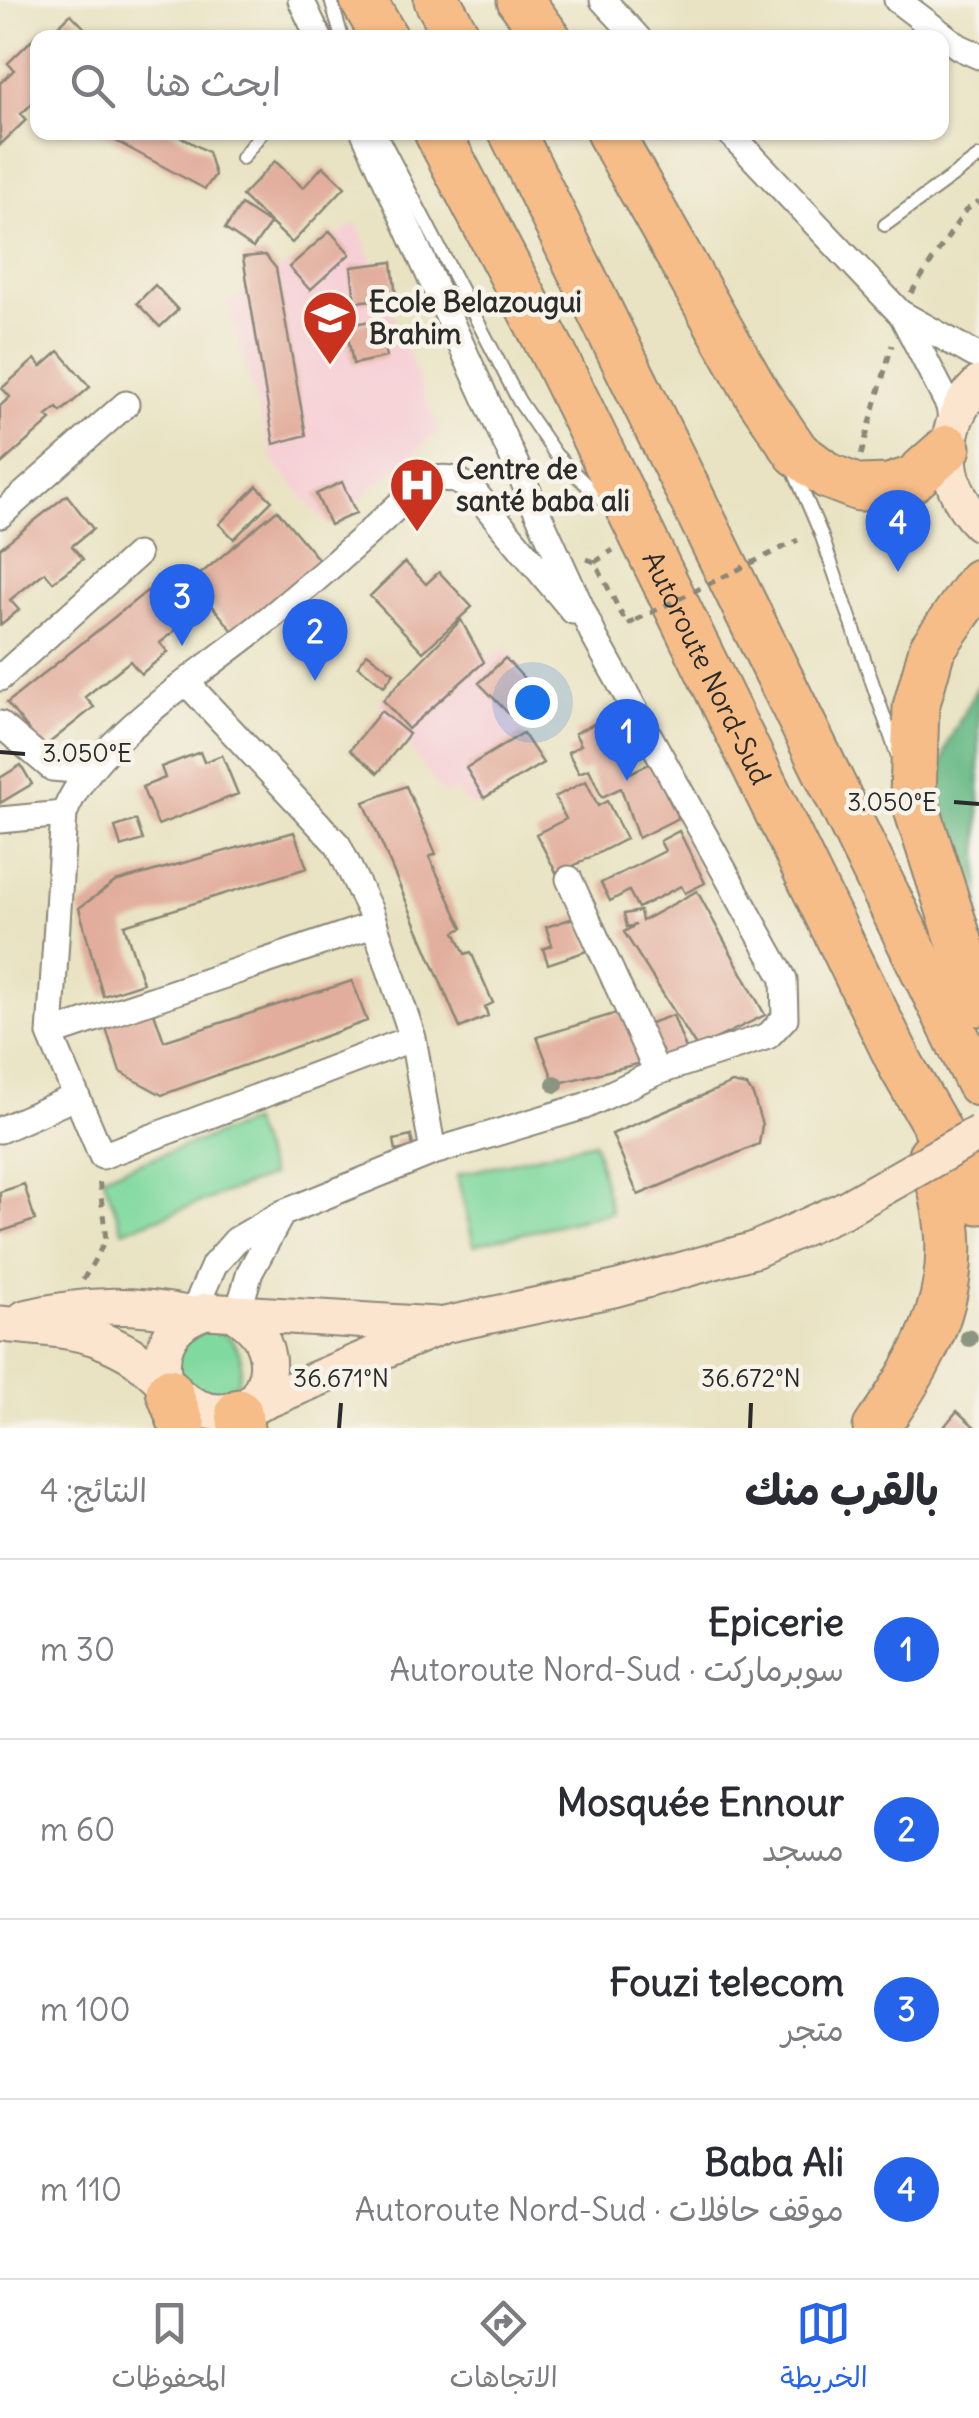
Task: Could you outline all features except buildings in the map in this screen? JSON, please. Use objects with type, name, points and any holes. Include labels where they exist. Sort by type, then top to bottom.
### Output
[{"type":"highway","points":[[363,0],[380,30]]},
{"type":"highway","points":[[437,0],[454,30]]},
{"type":"highway","points":[[520,0],[542,30]]},
{"type":"highway","name":"Autoroute Nord-Sud","points":[[440,140],[553,353],[902,1068],[979,1201]]},
{"type":"highway","points":[[516,140],[979,1082]]},
{"type":"highway","points":[[613,140],[758,396],[797,453],[828,476],[852,485],[888,487],[913,479],[950,438]]},
{"type":"highway","points":[[979,582],[932,648],[916,706],[913,797],[979,1003]]},
{"type":"highway","points":[[913,797],[939,688],[966,644],[979,632]]},
{"type":"highway","points":[[876,1428],[932,1341],[951,1244],[947,1201],[902,1068]]},
{"type":"main road","points":[[979,384],[966,397],[950,438],[957,493],[979,522]]},
{"type":"main road","points":[[176,1410],[182,1406],[200,1416],[240,1420],[444,1325],[614,1289],[754,1250],[844,1209],[979,1133]]},
{"type":"main road","points":[[1,1324],[78,1305],[149,1306],[192,1316]]},
{"type":"main road","points":[[176,1410],[161,1367],[163,1351],[168,1337],[192,1316],[206,1311],[444,1325]]},
{"type":"main road","points":[[237,1315],[253,1326],[268,1363],[260,1392],[240,1420]]},
{"type":"main road","points":[[1,1324],[99,1339],[142,1362],[176,1410]]},
{"type":"street","points":[[301,0],[314,30]]},
{"type":"street","points":[[602,0],[630,30]]},
{"type":"street","points":[[898,0],[939,30]]},
{"type":"street","points":[[192,1316],[214,1266],[236,1240],[282,1213],[433,1152],[585,1106],[657,1072],[768,1036],[785,1018],[788,999],[784,978],[595,638],[368,140]]},
{"type":"street","points":[[736,140],[900,313],[949,406],[950,438]]},
{"type":"street","points":[[900,313],[979,356]]},
{"type":"street","points":[[0,515],[126,404]]},
{"type":"street","points":[[413,1038],[102,1156],[50,1034],[64,814],[86,772],[186,682],[284,606],[420,484],[435,477],[464,482],[476,494],[595,638]]},
{"type":"street","points":[[0,678],[138,555]]},
{"type":"street","points":[[186,682],[338,846],[373,925],[413,1038],[433,1152]]},
{"type":"street","points":[[0,724],[52,768],[86,772]]},
{"type":"street","points":[[0,820],[64,814]]},
{"type":"street","points":[[569,880],[657,1072]]},
{"type":"street","points":[[50,1034],[373,925]]},
{"type":"street","points":[[0,1130],[75,1098]]},
{"type":"street","points":[[237,1315],[256,1258],[282,1213]]},
{"type":"lane","points":[[330,0],[339,30]]},
{"type":"lane","points":[[242,158],[256,140]]},
{"type":"lane","points":[[383,140],[519,401],[556,455],[641,540]]},
{"type":"lane","points":[[885,225],[979,158]]},
{"type":"lane","points":[[758,396],[814,517],[913,797]]},
{"type":"path","points":[[852,485],[900,313],[920,275],[964,211],[979,202]]},
{"type":"path","points":[[595,562],[627,624],[798,540]]},
{"type":"path","points":[[78,1305],[84,1274],[106,1240],[99,1194],[102,1156]]},
{"type":"shaded area","name":"Ecole Belazougui Brahim","points":[[357,223],[439,432],[329,526],[274,463],[227,303]]},
{"type":"shaded area","points":[[461,620],[489,659],[506,647],[540,697],[514,718],[543,763],[473,808],[455,790],[443,794],[378,703]]},
{"type":"green space","points":[[979,684],[979,927],[937,783],[949,741]]},
{"type":"green space","points":[[251,1122],[271,1176],[123,1231],[103,1176]]},
{"type":"green space","points":[[594,1142],[611,1212],[474,1245],[457,1175]]},
{"type":"green space","points":[[187,1326],[215,1329],[230,1338],[241,1358],[233,1391],[216,1408],[157,1355]]},
{"type":"place","name":"Ecole Belazougui Brahim","points":[[330,367]]},
{"type":"place","name":"Centre de santé baba ali","points":[[417,534]]},
{"type":"place","name":"Baba Ali","points":[[898,572]]},
{"type":"place","name":"Fouzi telecom","points":[[182,646]]},
{"type":"place","name":"Mosquée Ennour","points":[[315,681]]},
{"type":"place","name":"Epicerie","points":[[627,781]]}]
